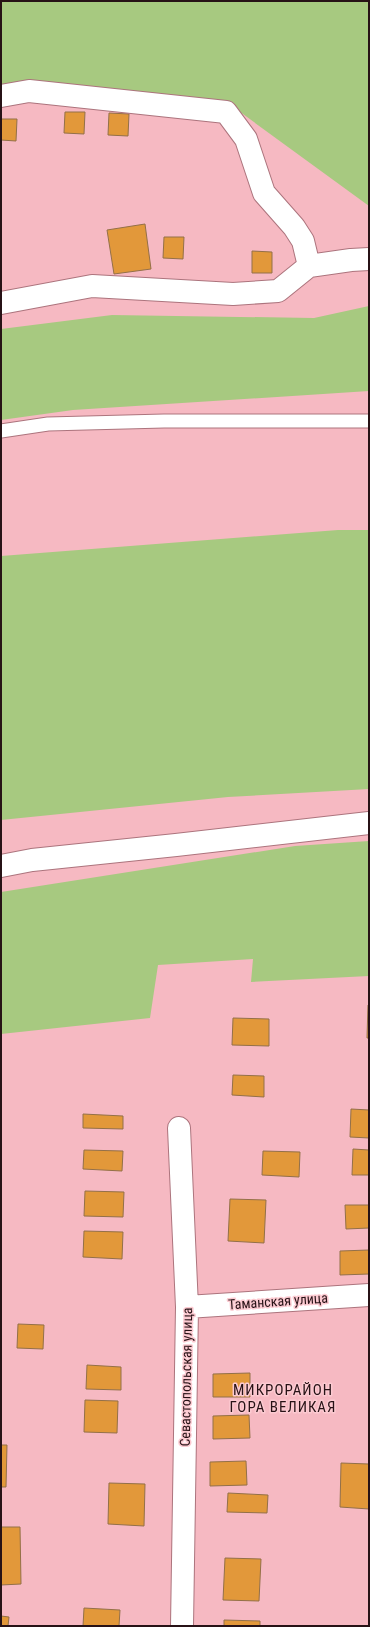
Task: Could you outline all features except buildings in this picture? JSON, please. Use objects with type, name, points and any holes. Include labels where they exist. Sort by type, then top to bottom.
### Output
[{"type":"street","points":[[1,96],[29,91],[226,112],[246,139],[264,193],[294,227],[303,241],[309,266]]},
{"type":"street","points":[[1,303],[92,286],[233,294],[278,291],[309,266],[369,259]]},
{"type":"street","points":[[1,866],[32,860],[369,823]]},
{"type":"street","name":"Севастопольская улица","points":[[179,1128],[187,1307],[182,1626]]},
{"type":"street","name":"Таманская улица","points":[[187,1307],[369,1295]]},
{"type":"lane","points":[[1,431],[48,424],[164,421],[369,421]]},
{"type":"green space","points":[[1,1],[369,1],[369,206],[225,101],[1,98]]},
{"type":"green space","points":[[369,306],[369,391],[73,410],[1,420],[1,329],[112,315],[314,318]]},
{"type":"green space","points":[[338,530],[369,530],[369,789],[228,797],[1,820],[1,556]]},
{"type":"green space","points":[[369,841],[369,976],[251,982],[253,959],[158,965],[150,1018],[1,1034],[1,892],[295,846]]},
{"type":"district","name":"МИКРОРАЙОН ГОРА ВЕЛИКАЯ","points":[[283,1398]]}]
